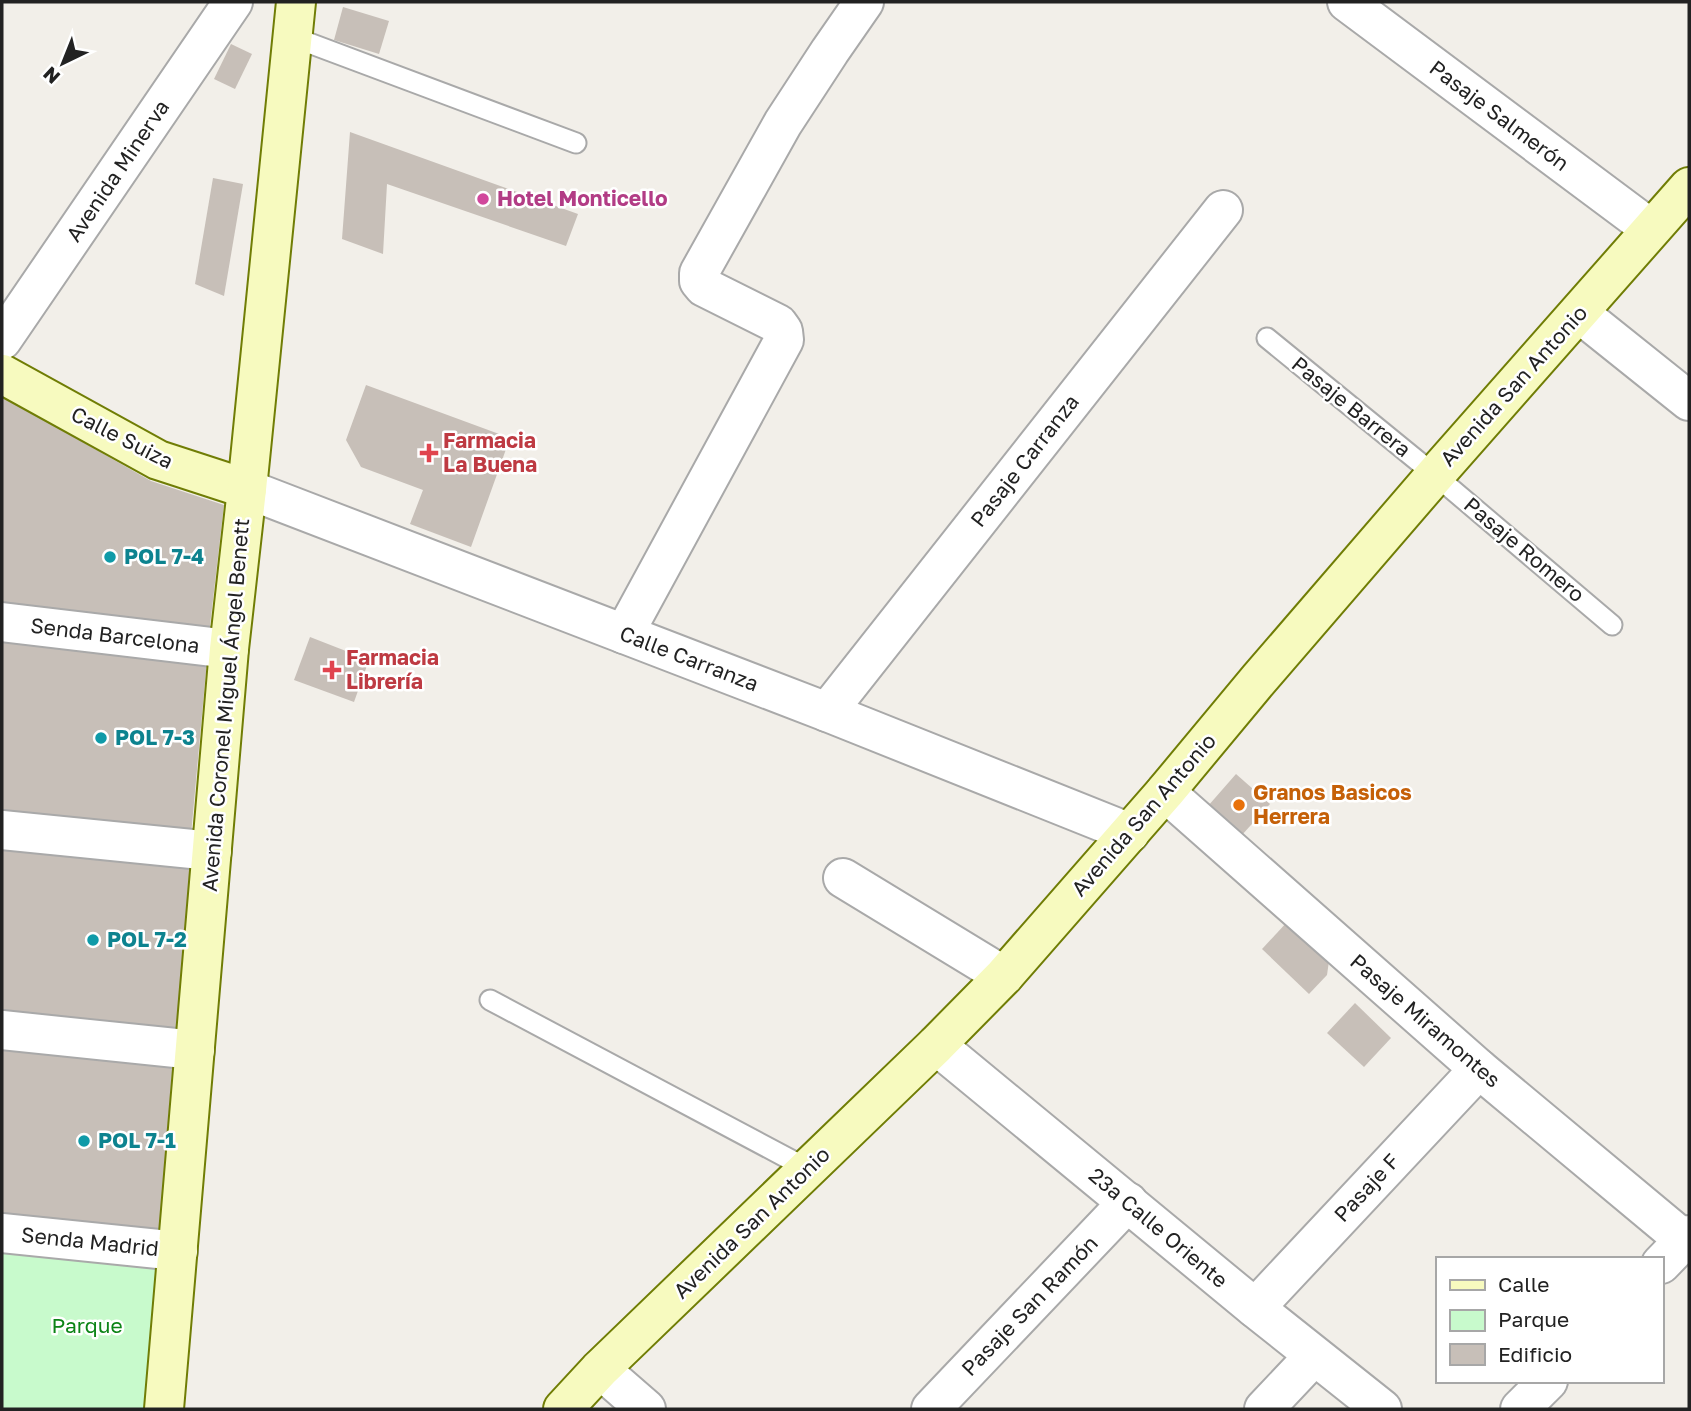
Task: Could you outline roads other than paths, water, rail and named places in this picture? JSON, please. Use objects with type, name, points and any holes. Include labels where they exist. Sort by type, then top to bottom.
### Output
[{"type":"street","name":"Avenida Minerva","points":[[2,340],[233,2]]},
{"type":"street","points":[[624,634],[784,340],[783,331],[778,324],[704,287],[699,281],[699,272],[783,123],[864,2]]},
{"type":"street","name":"Pasaje Salmerón","points":[[1347,2],[1651,229]]},
{"type":"street","name":"Avenida Coronel Miguel Ángel Benett","points":[[164,1409],[229,649],[295,19]]},
{"type":"street","name":"Avenida San Antonio","points":[[563,1409],[600,1369],[1004,976],[1166,792],[1259,679],[1435,475],[1689,187]]},
{"type":"street","name":"Pasaje Carranza","points":[[827,712],[1223,210]]},
{"type":"street","points":[[1579,313],[1689,401]]},
{"type":"street","name":"Calle Suiza","points":[[2,374],[158,460],[247,489]]},
{"type":"street","name":"Calle Carranza","points":[[247,489],[827,712],[1130,833]]},
{"type":"street","name":"Senda Barcelona","points":[[2,622],[229,649]]},
{"type":"street","name":"Pasaje Miramontes","points":[[1166,792],[1681,1246]]},
{"type":"street","points":[[2,830],[212,851]]},
{"type":"street","points":[[844,878],[1004,976]]},
{"type":"street","points":[[2,1030],[195,1050]]},
{"type":"street","name":"23a Calle Oriente","points":[[936,1045],[1381,1409]]},
{"type":"street","name":"Pasaje F","points":[[1255,1308],[1479,1069]]},
{"type":"street","name":"Pasaje San Ramón","points":[[931,1409],[1128,1202]]},
{"type":"street","name":"Senda Madrid","points":[[2,1233],[178,1251]]},
{"type":"street","points":[[1264,1409],[1314,1356]]},
{"type":"street","points":[[600,1369],[646,1409]]},
{"type":"street","points":[[1520,1409],[1546,1383]]},
{"type":"lane","points":[[295,19],[576,143]]},
{"type":"lane","name":"Pasaje Barrera","points":[[1267,338],[1435,475]]},
{"type":"lane","name":"Pasaje Romero","points":[[1435,475],[1612,625]]},
{"type":"lane","points":[[490,1000],[808,1169]]},
{"type":"place","name":"Hotel Monticello","points":[[483,199]]},
{"type":"place","name":"Farmacia La Buena","points":[[429,453]]},
{"type":"place","name":"POL 7-4","points":[[110,557]]},
{"type":"place","name":"Farmacia Librería","points":[[332,670]]},
{"type":"place","name":"POL 7-3","points":[[101,738]]},
{"type":"place","name":"Granos Basicos Herrera","points":[[1239,805]]},
{"type":"place","name":"POL 7-2","points":[[93,940]]},
{"type":"place","name":"POL 7-1","points":[[84,1141]]},
{"type":"park label","name":"Parque","points":[[87,1326]]}]
